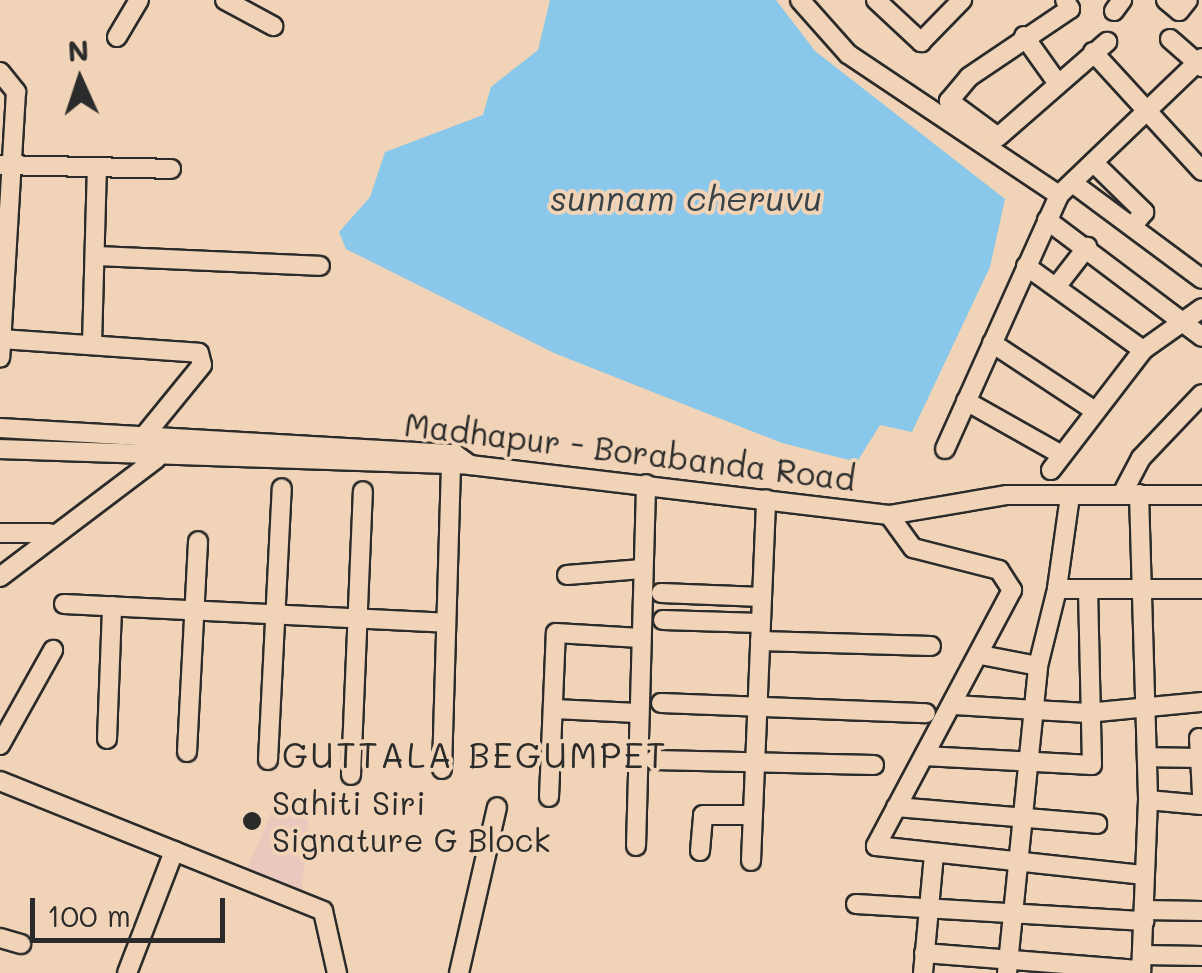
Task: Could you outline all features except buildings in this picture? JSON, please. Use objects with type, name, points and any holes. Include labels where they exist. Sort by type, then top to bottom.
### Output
[{"type":"street","points":[[117,37],[140,0]]},
{"type":"street","points":[[225,0],[272,26]]},
{"type":"street","points":[[800,0],[848,54],[1031,174],[1132,227],[1202,279]]},
{"type":"street","points":[[876,0],[921,42],[951,4]]},
{"type":"street","points":[[1031,174],[1030,161],[949,101],[1024,36],[1070,8],[1065,0]]},
{"type":"street","points":[[1166,0],[1178,11],[1188,0]]},
{"type":"street","points":[[1024,36],[1056,82]]},
{"type":"street","points":[[945,449],[1047,220],[1067,190],[1200,62],[1170,39]]},
{"type":"street","points":[[998,137],[1100,47],[1147,114],[1202,171]]},
{"type":"street","points":[[0,72],[16,92],[5,164],[0,358]]},
{"type":"street","points":[[5,164],[171,169]]},
{"type":"street","points":[[1095,164],[1144,212],[1132,227]]},
{"type":"street","points":[[92,344],[97,168]]},
{"type":"street","points":[[1047,220],[1181,317],[1202,338]]},
{"type":"street","points":[[1056,287],[1087,247]]},
{"type":"street","points":[[95,256],[320,266]]},
{"type":"street","points":[[1026,266],[1143,350]]},
{"type":"street","points":[[966,401],[1056,462],[1143,350],[1181,317],[1202,308]]},
{"type":"street","points":[[1,339],[199,353],[202,365],[145,434]]},
{"type":"street","points":[[992,343],[1095,412]]},
{"type":"street","points":[[1141,966],[1148,800],[1147,706],[1143,591],[1131,494],[1141,458],[1202,394]]},
{"type":"street","name":"Madhapur - Borabanda Road","points":[[0,428],[456,454],[470,465],[891,514],[984,505],[1007,496],[1202,495]]},
{"type":"street","points":[[0,449],[451,471],[470,465]]},
{"type":"street","points":[[0,577],[51,533],[156,459]]},
{"type":"street","points":[[442,769],[451,471]]},
{"type":"street","points":[[636,846],[646,484]]},
{"type":"street","points":[[268,760],[282,488]]},
{"type":"street","points":[[351,775],[363,490]]},
{"type":"street","points":[[1007,967],[1038,666],[1057,589],[1070,496]]},
{"type":"street","points":[[751,861],[766,499]]},
{"type":"street","points":[[891,514],[913,548],[1007,577],[1012,590],[981,655],[876,846],[1018,866],[1144,875]]},
{"type":"street","points":[[0,533],[51,533]]},
{"type":"street","points":[[187,752],[198,541]]},
{"type":"street","points":[[567,575],[642,568]]},
{"type":"street","points":[[1057,589],[1202,589]]},
{"type":"street","points":[[924,756],[1092,765],[1087,713],[1088,592]]},
{"type":"street","points":[[660,593],[762,596]]},
{"type":"street","points":[[64,604],[446,622]]},
{"type":"street","points":[[107,739],[112,606]]},
{"type":"street","points":[[662,620],[931,646]]},
{"type":"street","points":[[549,797],[556,633],[640,638]]},
{"type":"street","points":[[0,745],[54,650]]},
{"type":"street","points":[[981,655],[1038,666]]},
{"type":"street","points":[[954,705],[1087,713],[1202,702]]},
{"type":"street","points":[[662,704],[926,713]]},
{"type":"street","points":[[554,709],[637,713]]},
{"type":"street","points":[[1199,738],[1202,794]]},
{"type":"street","points":[[1147,756],[1200,758]]},
{"type":"street","points":[[654,760],[874,765]]},
{"type":"street","points":[[0,781],[323,912],[337,973]]},
{"type":"street","points":[[1148,800],[1202,805]]},
{"type":"street","points":[[459,973],[497,807]]},
{"type":"street","points":[[896,807],[1097,824]]},
{"type":"street","points":[[700,851],[703,815],[752,815]]},
{"type":"street","points":[[127,973],[174,851]]},
{"type":"street","points":[[923,973],[934,854]]},
{"type":"street","points":[[856,904],[1144,916],[1202,911]]},
{"type":"street","points":[[0,938],[20,944]]},
{"type":"street","points":[[924,954],[1007,967],[1141,966],[1202,956]]},
{"type":"shaded area","points":[[281,790],[310,802],[301,898],[244,876]]},
{"type":"water","name":"sunnam cheruvu","points":[[550,0],[776,0],[815,51],[1005,199],[990,267],[912,432],[880,425],[857,462],[782,443],[554,353],[346,249],[339,232],[370,197],[385,152],[483,115],[491,87],[538,50]]},
{"type":"place","name":"Sahiti Siri Signature G Block","points":[[252,821]]},
{"type":"district","name":"GUTTALA BEGUMPET","points":[[475,754]]}]
